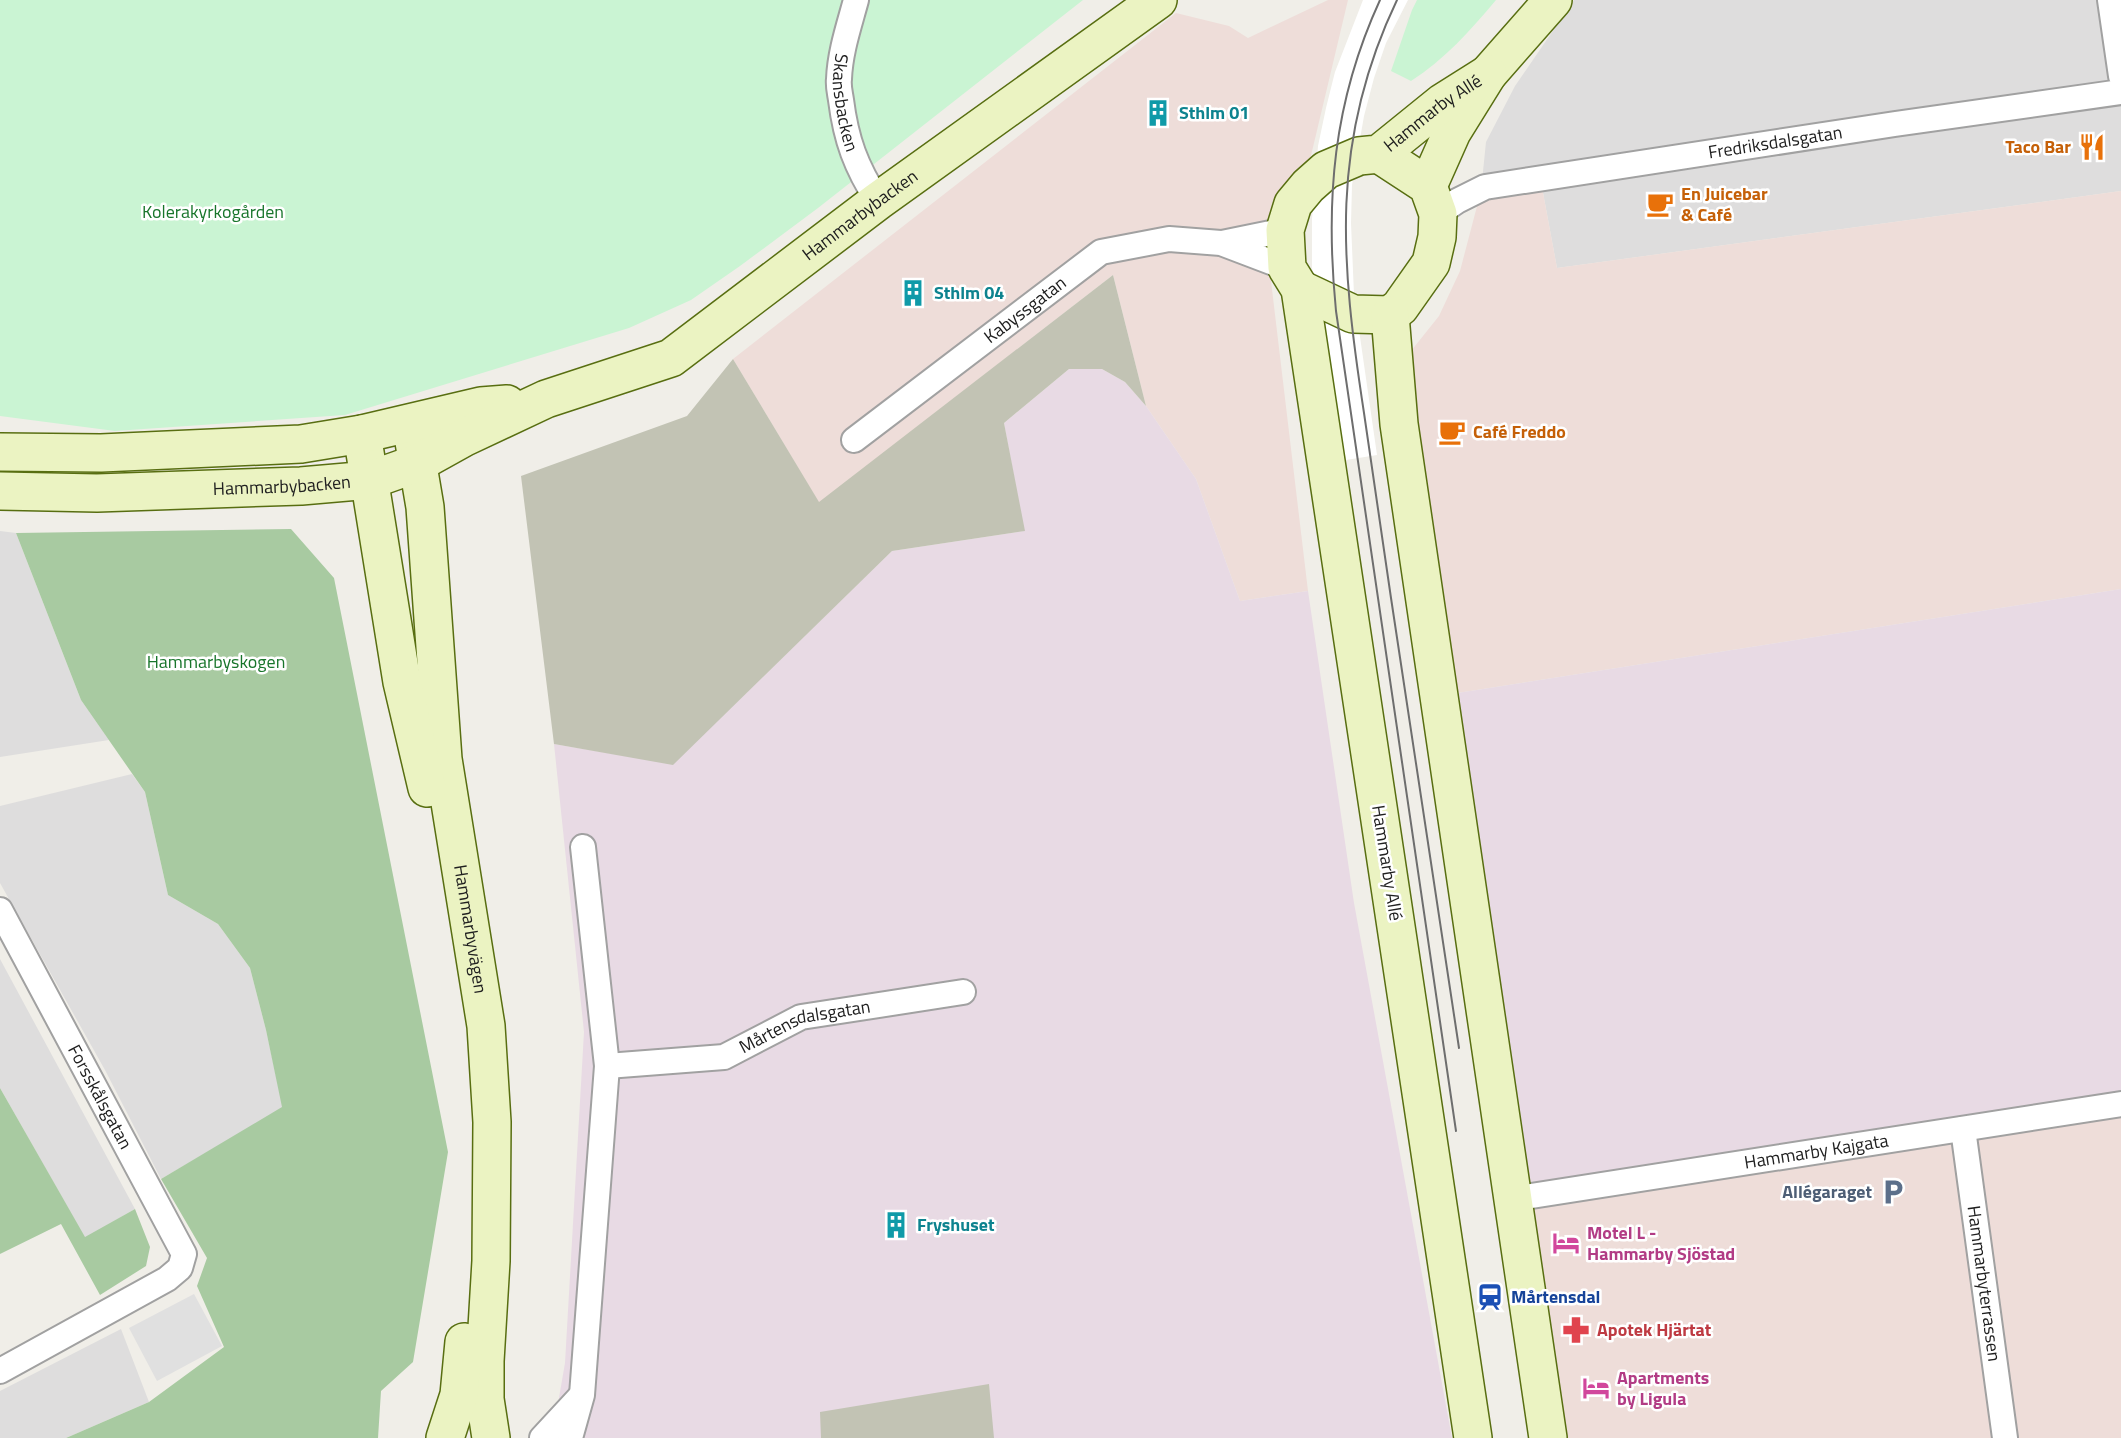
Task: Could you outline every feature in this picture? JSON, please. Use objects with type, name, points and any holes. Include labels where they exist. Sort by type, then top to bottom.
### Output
[{"type":"street","name":"Skansbacken","points":[[856,0],[843,45],[838,81],[843,116],[854,158],[878,201]]},
{"type":"street","name":"Hammarbybacken","points":[[0,491],[111,492],[370,481],[418,463],[463,438],[546,400],[671,358],[878,201],[1158,0]]},
{"type":"street","name":"Hammarby Allé","points":[[1390,315],[1400,307],[1431,263],[1437,237],[1433,200],[1452,132],[1488,74],[1553,0]]},
{"type":"street","points":[[2110,0],[2121,76]]},
{"type":"street","name":"Hammarby Allé","points":[[1473,1438],[1285,230],[1293,204],[1326,170],[1359,156],[1379,154],[1442,103],[1488,74]]},
{"type":"street","name":"Fredriksdalsgatan","points":[[1433,200],[1457,201],[1485,187],[2121,92]]},
{"type":"street","name":"Hammarby Allé","points":[[1379,154],[1433,200]]},
{"type":"street","name":"Kabyssgatan","points":[[854,440],[1101,252],[1169,239],[1221,243],[1285,230]]},
{"type":"street","name":"Kabyssgatan","points":[[1221,243],[1294,279]]},
{"type":"street","points":[[1294,279],[1353,314],[1390,315],[1399,424],[1548,1438]]},
{"type":"street","name":"Hammarbybacken","points":[[0,452],[101,453],[301,444],[411,424],[481,406],[546,400]]},
{"type":"street","name":"Hammarbyvägen","points":[[411,424],[425,508],[443,759],[486,1026],[492,1122],[491,1261],[485,1386],[491,1438]]},
{"type":"street","name":"Hammarbyvägen","points":[[362,434],[402,682],[460,935],[471,1023],[475,1123],[464,1351],[459,1395],[445,1438]]},
{"type":"street","points":[[570,1438],[582,1395],[607,1066],[583,847]]},
{"type":"street","name":"Forsskålsgatan","points":[[0,910],[184,1254],[180,1268],[167,1279],[0,1371]]},
{"type":"street","name":"Mårtensdalsgatan","points":[[607,1066],[724,1057],[801,1017],[963,992]]},
{"type":"street","name":"Hammarby Kajgata","points":[[1512,1199],[2121,1104]]},
{"type":"street","name":"Hammarbyterrassen","points":[[1963,1129],[2005,1438]]},
{"type":"street","points":[[542,1438],[582,1395]]},
{"type":"shaded area","points":[[1328,0],[1348,0],[1309,164],[1289,181],[1271,281],[1308,591],[1240,601],[1196,479],[1146,406],[1113,275],[819,503],[733,359],[1176,13],[1229,26],[1248,38]]},
{"type":"shaded area","points":[[1574,0],[2121,0],[2121,191],[1557,268],[1541,182],[1481,191],[1486,142],[1515,86]]},
{"type":"shaded area","points":[[1541,182],[1557,268],[2121,191],[2121,589],[1451,694],[1408,373],[1411,351],[1439,316],[1460,271],[1481,191]]},
{"type":"shaded area","points":[[1113,275],[1146,406],[1125,382],[1102,369],[1069,369],[1004,423],[1025,531],[892,551],[673,765],[554,744],[521,476],[687,416],[733,359],[819,502]]},
{"type":"shaded area","points":[[1069,369],[1102,369],[1125,382],[1146,406],[1196,479],[1240,601],[1308,591],[1354,903],[1452,1438],[552,1438],[565,1363],[584,1032],[554,744],[673,764],[892,551],[1024,531],[1004,423]]},
{"type":"shaded area","points":[[0,531],[16,533],[81,700],[109,740],[0,757]]},
{"type":"shaded area","points":[[2121,589],[2121,1106],[1523,1200],[1451,694]]},
{"type":"shaded area","points":[[132,774],[145,792],[168,895],[218,924],[250,968],[283,1108],[161,1179],[105,1070],[0,883],[0,806]]},
{"type":"shaded area","points":[[0,959],[135,1209],[85,1238],[0,1088]]},
{"type":"shaded area","points":[[2121,1106],[2121,1438],[1560,1438],[1523,1200]]},
{"type":"shaded area","points":[[194,1294],[222,1346],[157,1381],[129,1328]]},
{"type":"shaded area","points":[[121,1329],[149,1402],[66,1438],[0,1438],[0,1391]]},
{"type":"shaded area","points":[[989,1384],[994,1438],[821,1438],[820,1412]]},
{"type":"green space","name":"Kolerakyrkogården","points":[[0,0],[1083,0],[740,266],[691,300],[629,328],[345,415],[115,431],[0,416]]},
{"type":"green space","points":[[1417,0],[1496,0],[1456,44],[1435,64],[1411,81],[1391,71]]},
{"type":"green space","name":"Hammarbyskogen","points":[[291,529],[334,578],[448,1152],[413,1362],[381,1391],[378,1438],[66,1438],[149,1402],[224,1347],[197,1286],[207,1258],[161,1179],[282,1107],[250,968],[218,924],[168,895],[145,792],[81,700],[16,533]]},
{"type":"green space","points":[[0,1088],[85,1237],[135,1209],[150,1247],[146,1266],[100,1295],[61,1224],[0,1254]]},
{"type":"pier","points":[[1363,0],[1408,0],[1386,43],[1374,78],[1364,116],[1352,185],[1354,295],[1377,455],[1346,460],[1320,329],[1312,267],[1312,219],[1318,146],[1326,108],[1335,72]]},
{"type":"tram line","points":[[1380,0],[1352,76],[1336,152],[1333,270],[1336,311],[1456,1131]]},
{"type":"tram line","points":[[1397,0],[1375,52],[1360,103],[1346,204],[1346,254],[1356,358],[1459,1048]]},
{"type":"place","name":"Sthlm 01","points":[[1158,113]]},
{"type":"place","name":"Taco Bar","points":[[2092,147]]},
{"type":"place","name":"En Juicebar & Café","points":[[1660,204]]},
{"type":"place","name":"Sthlm 04","points":[[913,293]]},
{"type":"place","name":"Café Freddo","points":[[1452,432]]},
{"type":"place","name":"Allégaraget","points":[[1893,1192]]},
{"type":"place","name":"Fryshuset","points":[[896,1225]]},
{"type":"place","name":"Motel L - Hammarby Sjöstad","points":[[1566,1243]]},
{"type":"place","name":"Mårtensdal","points":[[1490,1297]]},
{"type":"place","name":"Apotek Hjärtat","points":[[1576,1330]]},
{"type":"place","name":"Apartments by Ligula","points":[[1596,1388]]}]
